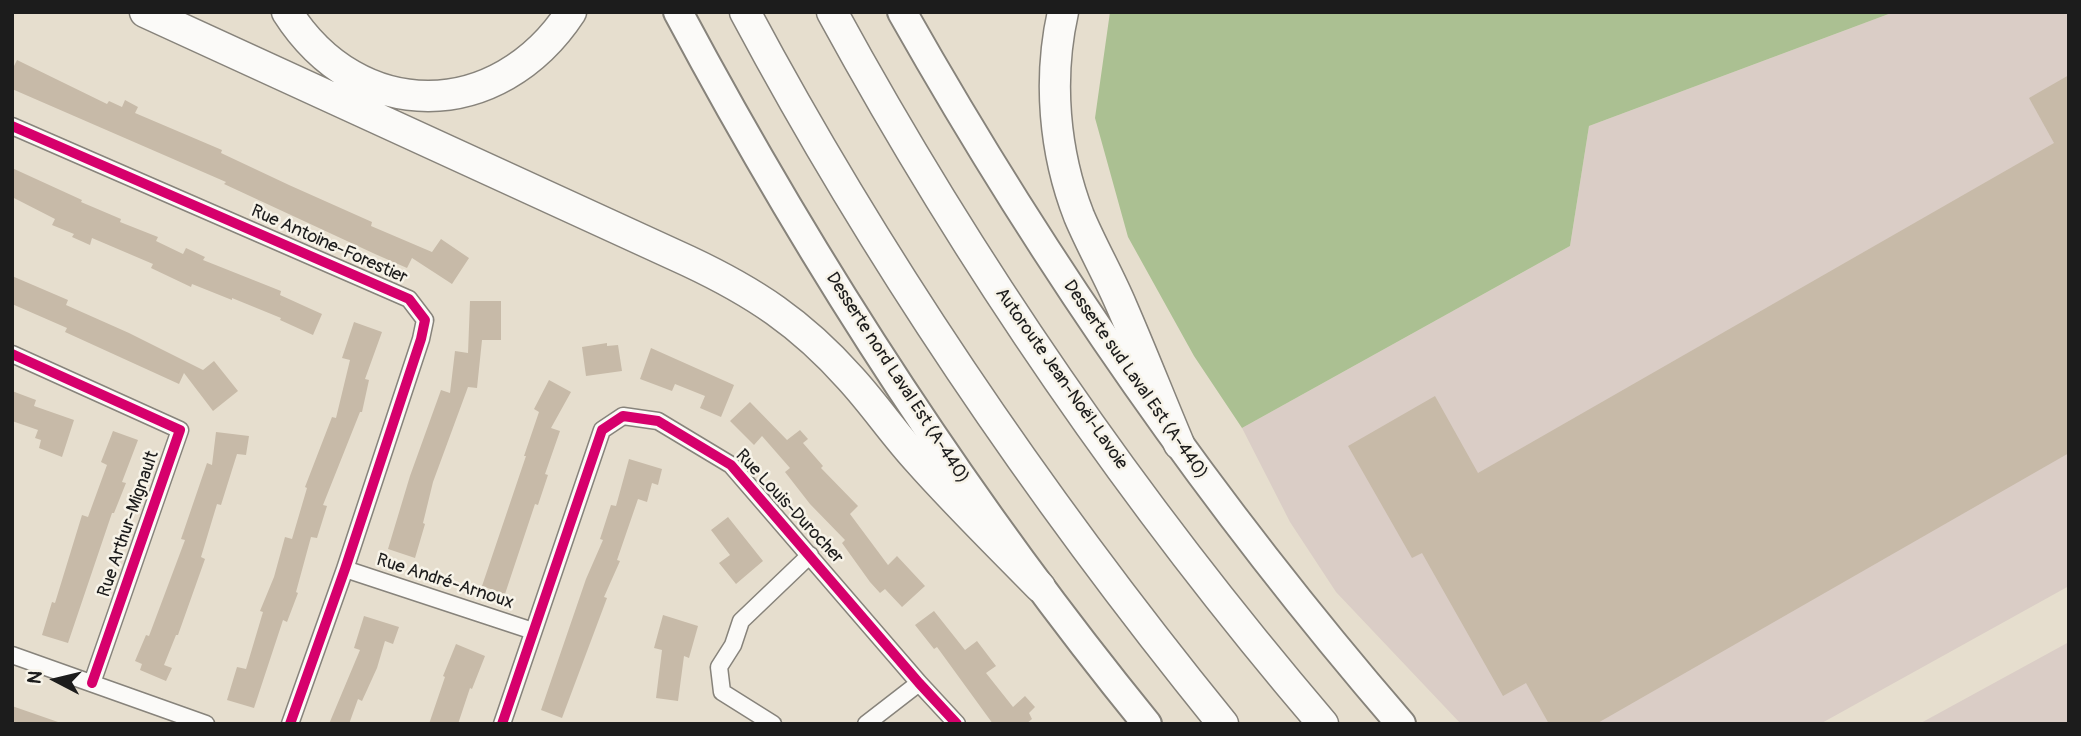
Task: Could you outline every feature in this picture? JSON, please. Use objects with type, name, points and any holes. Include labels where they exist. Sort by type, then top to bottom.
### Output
[{"type":"highway","points":[[145,12],[697,265],[761,299],[806,332],[850,377],[917,459],[1040,587]]},
{"type":"highway","points":[[287,12],[308,42],[336,68],[369,85],[388,91],[427,96],[467,92],[519,69],[545,47],[571,12]]},
{"type":"highway","name":"Desserte nord Laval Est (A-440)","points":[[678,12],[763,167],[941,447],[1040,587],[1147,724]]},
{"type":"highway","points":[[745,12],[864,219],[985,408],[1104,573],[1223,724]]},
{"type":"highway","name":"Autoroute Jean-Noël-Lavoie","points":[[832,12],[951,215],[1079,408],[1205,578],[1324,724]]},
{"type":"highway","name":"Desserte sud Laval Est (A-440)","points":[[902,12],[1041,245],[1108,345],[1293,594],[1401,724]]},
{"type":"highway","points":[[1063,12],[1057,44],[1055,81],[1059,141],[1068,182],[1087,233],[1121,304],[1179,444]]},
{"type":"street","name":"Rue Antoine-Forestier","points":[[12,126],[409,299],[425,320],[345,569],[290,724]]},
{"type":"street","name":"Rue Arthur-Mignault","points":[[12,354],[180,430],[92,683]]},
{"type":"street","name":"Rue Louis-Durocher","points":[[502,724],[602,430],[623,416],[658,421],[731,465],[957,724]]},
{"type":"street","name":"Rue Louis-Durocher","points":[[773,724],[722,692],[719,667],[733,645],[741,621],[810,555]]},
{"type":"street","name":"Rue André-Arnoux","points":[[345,569],[533,631]]},
{"type":"street","points":[[12,655],[206,724]]},
{"type":"street","points":[[866,724],[919,683]]},
{"type":"shaded area","points":[[1894,12],[2069,12],[2069,586],[1820,724],[1461,724],[1336,592],[1290,522],[1242,428],[1570,246],[1589,126]]},
{"type":"shaded area","points":[[2069,642],[2069,724],[1919,724]]},
{"type":"green space","points":[[1110,12],[1894,12],[1589,126],[1570,246],[1242,428],[1194,356],[1128,237],[1095,118]]},
{"type":"building","points":[[17,60],[107,104],[109,101],[122,107],[125,100],[138,107],[135,113],[222,150],[221,153],[372,222],[371,226],[432,252],[441,239],[469,258],[452,284],[412,258],[407,268],[375,254],[224,184],[226,182],[12,89],[12,70]]},
{"type":"building","points":[[2069,75],[2069,453],[1596,724],[1549,724],[1526,683],[1503,696],[1422,553],[1412,558],[1348,446],[1435,396],[1478,473],[2054,143],[2029,98]]},
{"type":"building","points":[[12,168],[121,219],[120,222],[158,237],[156,241],[183,254],[186,248],[205,257],[203,260],[281,291],[280,295],[322,314],[313,335],[280,320],[281,318],[232,298],[192,284],[191,287],[151,268],[153,264],[92,238],[90,245],[72,237],[74,234],[52,225],[55,219],[12,197]]},
{"type":"building","points":[[12,276],[68,300],[66,305],[203,370],[214,361],[238,391],[213,411],[184,373],[179,384],[65,332],[67,328],[12,304]]},
{"type":"building","points":[[470,301],[501,301],[501,340],[482,340],[477,388],[468,387],[433,482],[415,558],[388,549],[410,476],[441,390],[450,393],[455,351],[468,353]]},
{"type":"building","points":[[354,322],[382,332],[365,379],[369,380],[362,412],[323,505],[327,506],[317,538],[311,537],[296,592],[298,593],[287,622],[283,620],[254,708],[227,700],[237,667],[246,669],[263,612],[260,611],[274,577],[285,537],[292,539],[307,488],[305,487],[332,417],[336,418],[350,360],[342,358]]},
{"type":"building","points":[[607,343],[607,346],[618,345],[622,371],[586,376],[582,347]]},
{"type":"building","points":[[651,348],[734,385],[721,417],[700,408],[705,396],[675,384],[672,391],[640,379]]},
{"type":"building","points":[[549,380],[571,392],[551,428],[560,431],[545,474],[548,475],[538,505],[535,504],[505,594],[482,586],[539,412],[534,409]]},
{"type":"building","points":[[12,391],[36,400],[34,406],[74,420],[62,457],[39,448],[41,440],[35,438],[38,430],[12,421]]},
{"type":"building","points":[[750,402],[787,440],[800,430],[808,439],[803,443],[823,466],[821,468],[858,506],[850,514],[888,565],[897,556],[925,586],[902,607],[885,589],[880,593],[870,582],[842,543],[845,540],[810,504],[785,472],[790,468],[762,436],[754,445],[730,421]]},
{"type":"building","points":[[113,431],[138,440],[122,482],[126,483],[112,513],[68,643],[42,635],[52,602],[55,603],[82,515],[88,517],[107,465],[101,462]]},
{"type":"building","points":[[216,432],[249,436],[246,455],[237,454],[221,505],[217,504],[201,557],[205,559],[178,635],[164,665],[172,668],[166,681],[140,670],[142,664],[135,661],[146,635],[149,636],[185,540],[181,539],[207,463],[212,465]]},
{"type":"building","points":[[629,459],[662,469],[658,485],[652,483],[647,502],[638,499],[617,560],[620,561],[604,597],[607,598],[562,718],[541,710],[586,579],[603,540],[600,539],[611,505],[616,506]]},
{"type":"building","points":[[728,517],[763,561],[736,584],[719,563],[730,555],[711,530]]},
{"type":"building","points":[[934,611],[965,650],[977,641],[996,666],[986,673],[1013,707],[1025,696],[1035,707],[1029,713],[1032,719],[1026,724],[993,724],[937,647],[934,649],[915,625]]},
{"type":"building","points":[[663,615],[698,626],[689,658],[684,656],[678,701],[656,698],[662,650],[654,648]]},
{"type":"building","points":[[364,616],[399,627],[393,644],[385,641],[377,668],[362,701],[358,699],[349,724],[329,724],[360,650],[354,648]]},
{"type":"building","points":[[456,644],[485,656],[472,689],[470,688],[458,724],[429,724],[445,677],[443,676]]},
{"type":"building","points":[[12,706],[58,722],[12,724]]},
{"type":"cycle path","points":[[12,126],[409,299],[425,320],[345,569],[290,724]]},
{"type":"cycle path","points":[[12,354],[180,430],[92,683]]},
{"type":"cycle path","points":[[502,724],[602,430],[623,416],[658,421],[731,465],[957,724]]}]
